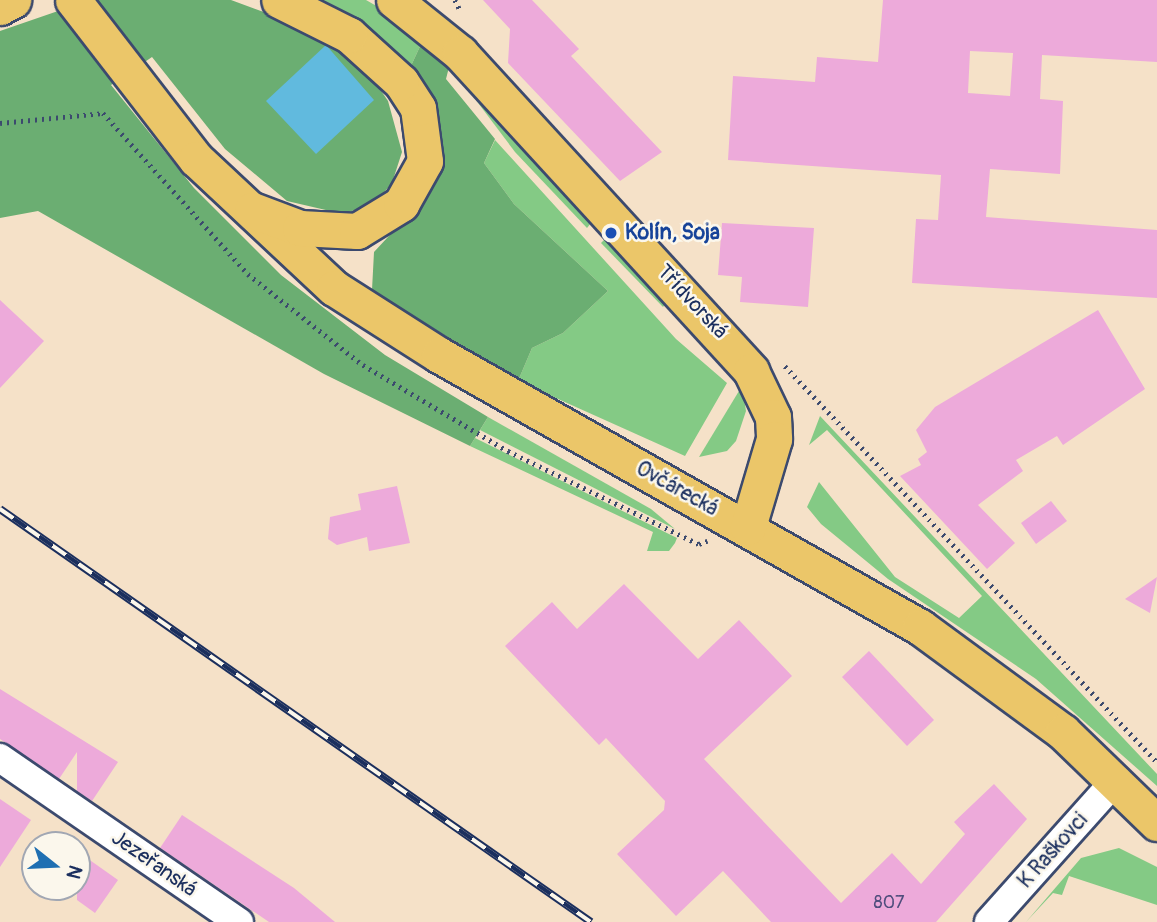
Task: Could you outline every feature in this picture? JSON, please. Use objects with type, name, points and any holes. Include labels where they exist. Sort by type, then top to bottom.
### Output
[{"type":"main road","points":[[0,7],[13,0]]},
{"type":"main road","name":"Ovčárecká","points":[[73,0],[196,159],[239,205],[334,288],[387,324],[748,527],[981,669],[1116,780],[1157,823]]},
{"type":"main road","points":[[239,205],[300,228],[357,230],[401,204],[425,161],[418,108],[401,82],[349,35],[279,0]]},
{"type":"main road","name":"Třídvorská","points":[[394,0],[460,53],[751,371],[773,417],[774,439],[748,527]]},
{"type":"street","name":"Jezeřanská","points":[[0,758],[239,922]]},
{"type":"street","name":"K Raškovci","points":[[989,922],[1116,780]]},
{"type":"path","points":[[775,355],[1157,762]]},
{"type":"green space","points":[[90,0],[231,0],[313,30],[367,70],[388,101],[402,152],[392,183],[375,203],[343,214],[287,201],[225,149],[152,57],[111,85],[194,188],[281,275],[385,355],[488,417],[470,446],[324,374],[38,211],[0,218],[0,31]]},
{"type":"green space","points":[[319,0],[366,0],[387,12],[422,42],[410,68],[360,23]]},
{"type":"green space","points":[[422,42],[449,67],[446,79],[495,139],[484,163],[514,204],[608,291],[563,333],[532,348],[518,381],[372,290],[374,252],[427,195],[438,160],[439,127],[410,68]]},
{"type":"green space","points":[[457,75],[591,223],[587,228],[515,152]]},
{"type":"green space","points":[[495,140],[676,339],[727,383],[685,456],[518,381],[532,348],[563,333],[608,291],[514,204],[484,163]]},
{"type":"green space","points":[[606,238],[666,303],[663,307],[601,243]]},
{"type":"green space","points":[[742,386],[746,411],[736,441],[727,451],[699,457]]},
{"type":"green space","points":[[820,416],[1157,774],[1157,786],[1036,679],[888,579],[821,524],[807,507],[819,482],[895,577],[959,618],[982,596],[827,430],[809,445]]},
{"type":"green space","points":[[488,417],[651,509],[675,529],[480,430]]},
{"type":"green space","points":[[475,438],[677,538],[675,543],[669,551],[647,551],[653,532],[470,446]]},
{"type":"green space","points":[[1119,848],[1157,867],[1157,905],[1069,876],[1062,895],[1053,893],[1026,922],[1081,858]]},
{"type":"water","points":[[326,45],[374,100],[316,154],[266,101]]},
{"type":"building","points":[[483,0],[532,0],[579,49],[571,56],[662,152],[620,181],[508,63],[510,29]]},
{"type":"building","points":[[883,0],[1157,0],[1157,62],[1042,55],[1040,99],[1063,101],[1060,174],[990,169],[986,217],[1157,230],[1157,298],[912,283],[916,219],[938,220],[941,175],[728,160],[733,76],[815,82],[817,57],[878,62]],"holes":[[[970,51],[1013,53],[1010,96],[968,93]]]},
{"type":"building","points":[[722,223],[814,228],[808,307],[740,302],[742,277],[718,275]]},
{"type":"building","points":[[0,300],[44,341],[0,388]]},
{"type":"building","points":[[1098,310],[1145,389],[1063,445],[1057,436],[1016,460],[1023,471],[978,505],[1015,543],[987,569],[900,476],[921,465],[918,459],[927,452],[916,430],[935,407]]},
{"type":"building","points":[[397,486],[410,543],[369,551],[367,537],[337,545],[328,539],[330,517],[361,510],[358,494]]},
{"type":"building","points":[[1051,501],[1067,521],[1036,544],[1021,523]]},
{"type":"building","points":[[1157,577],[1150,613],[1125,599]]},
{"type":"building","points":[[624,584],[698,659],[739,620],[792,676],[704,759],[841,903],[892,853],[921,884],[965,834],[954,822],[994,784],[1027,819],[936,922],[771,922],[723,871],[676,916],[617,854],[664,810],[665,801],[606,738],[599,745],[505,646],[552,602],[577,629]]},
{"type":"building","points":[[869,651],[934,720],[907,746],[842,677]]},
{"type":"building","points":[[0,689],[118,762],[92,801],[77,791],[77,752],[59,779],[0,739]]},
{"type":"building","points":[[0,799],[31,820],[21,831],[0,867]]},
{"type":"building","points":[[182,815],[294,888],[335,922],[269,922],[160,848]]},
{"type":"building","points":[[91,861],[118,880],[95,913],[78,901],[91,901]]},
{"type":"railway","points":[[0,509],[591,922]]},
{"type":"place","name":"Kolín, Soja","points":[[611,233]]}]
